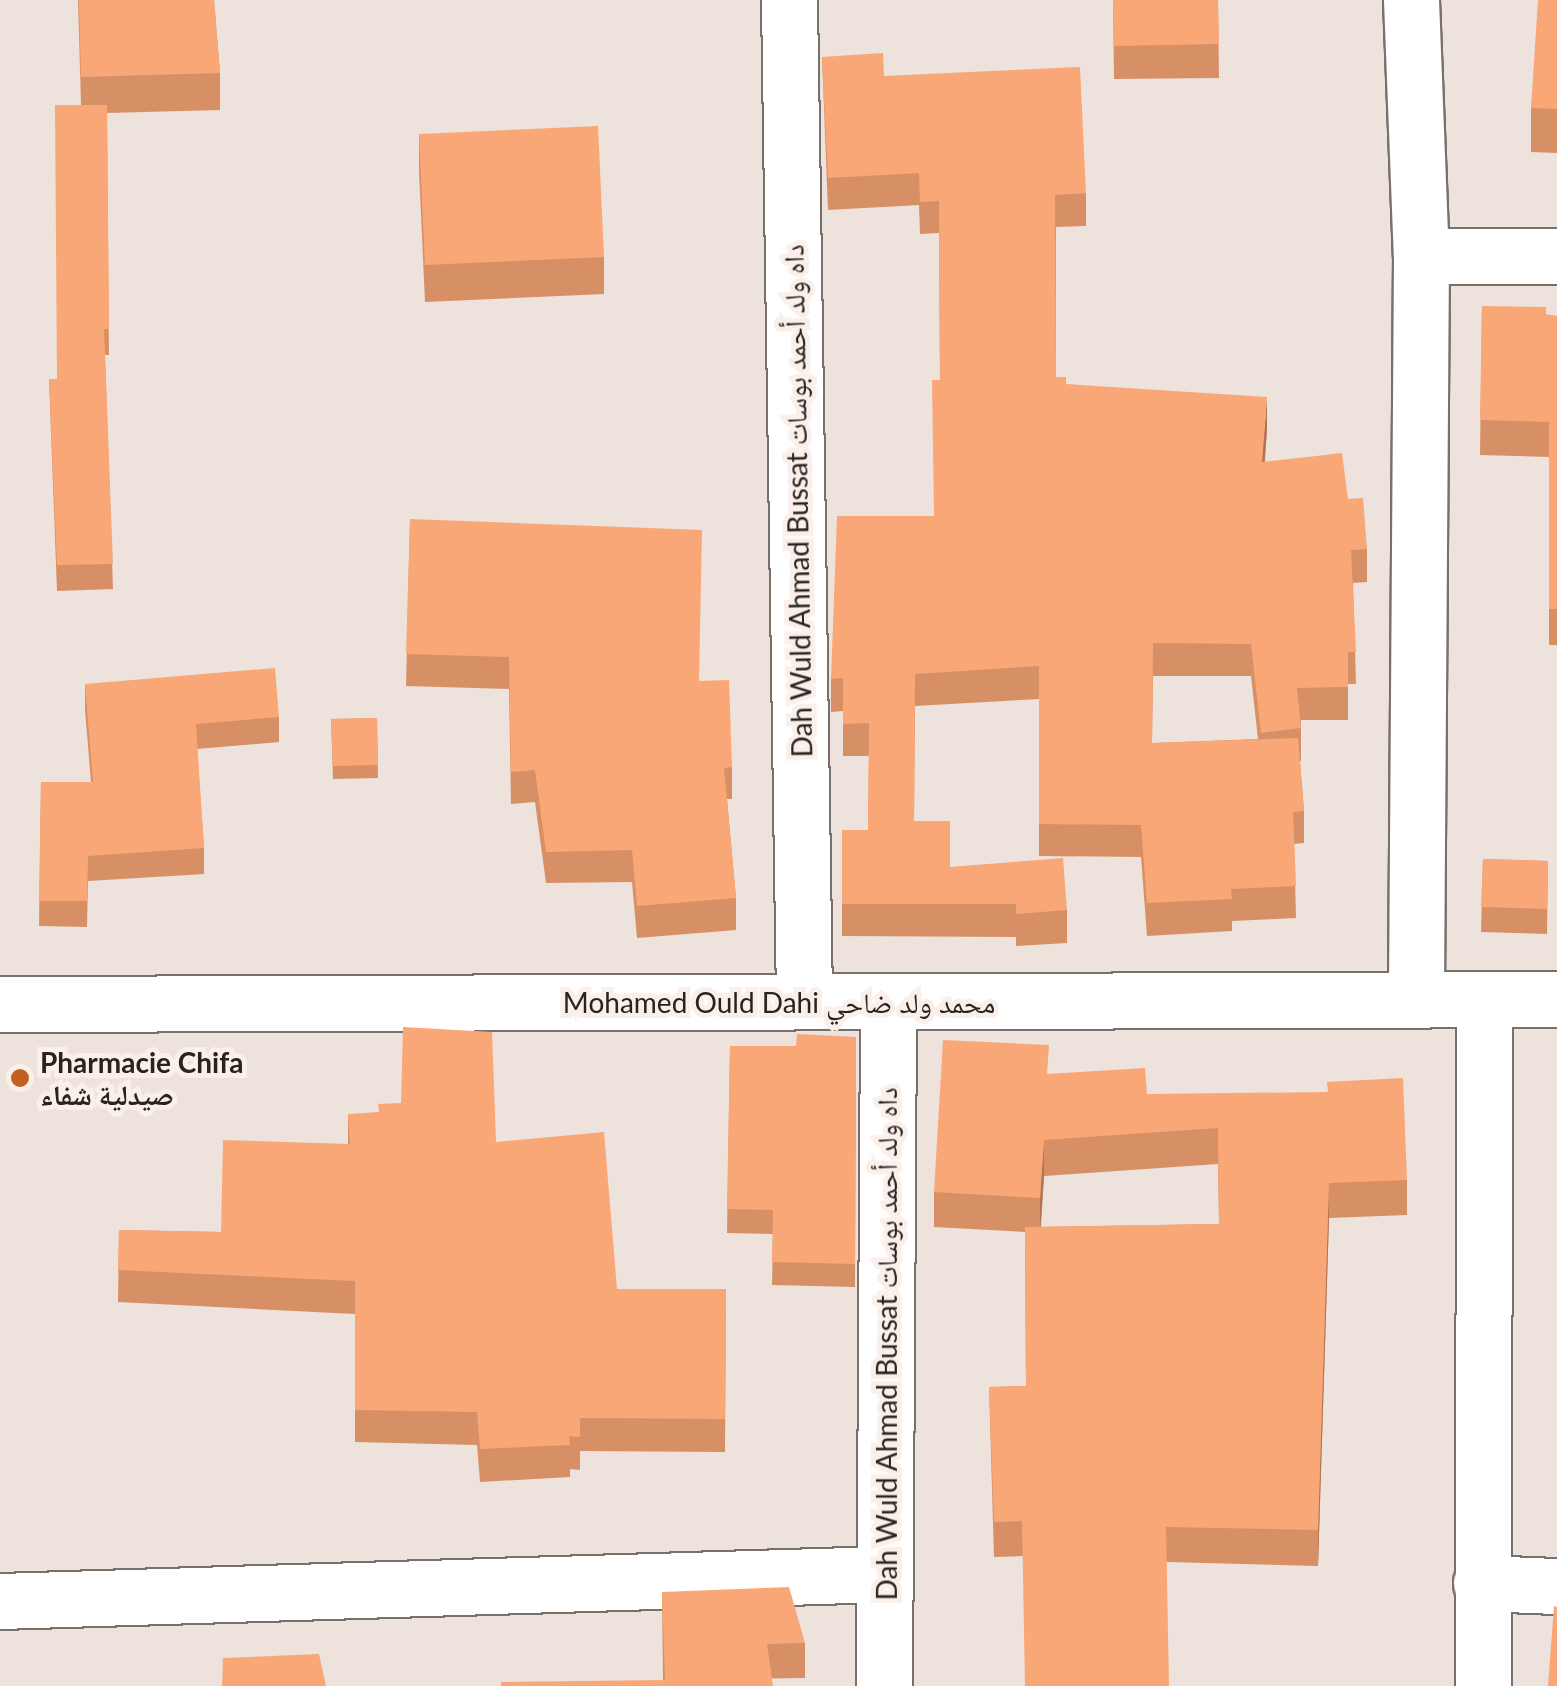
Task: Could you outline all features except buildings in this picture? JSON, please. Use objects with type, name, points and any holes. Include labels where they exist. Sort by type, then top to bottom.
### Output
[{"type":"street","name":"Dah Wuld Ahmad Bussat داه ولد أحمد بوسات","points":[[789,0],[804,1002]]},
{"type":"street","points":[[1410,0],[1421,256],[1416,1000]]},
{"type":"street","points":[[1421,256],[1557,256]]},
{"type":"street","name":"Mohamed Ould Dahi محمد ولد ضاحي","points":[[0,1004],[1557,998]]},
{"type":"street","points":[[1484,1000],[1480,1583],[1484,1686]]},
{"type":"street","name":"Dah Wuld Ahmad Bussat داه ولد أحمد بوسات","points":[[884,1686],[888,1002]]},
{"type":"street","points":[[0,1600],[884,1574]]},
{"type":"street","points":[[1480,1583],[1557,1586]]},
{"type":"place","name":"Pharmacie Chifa صيدلية شفاء","points":[[20,1078]]}]
